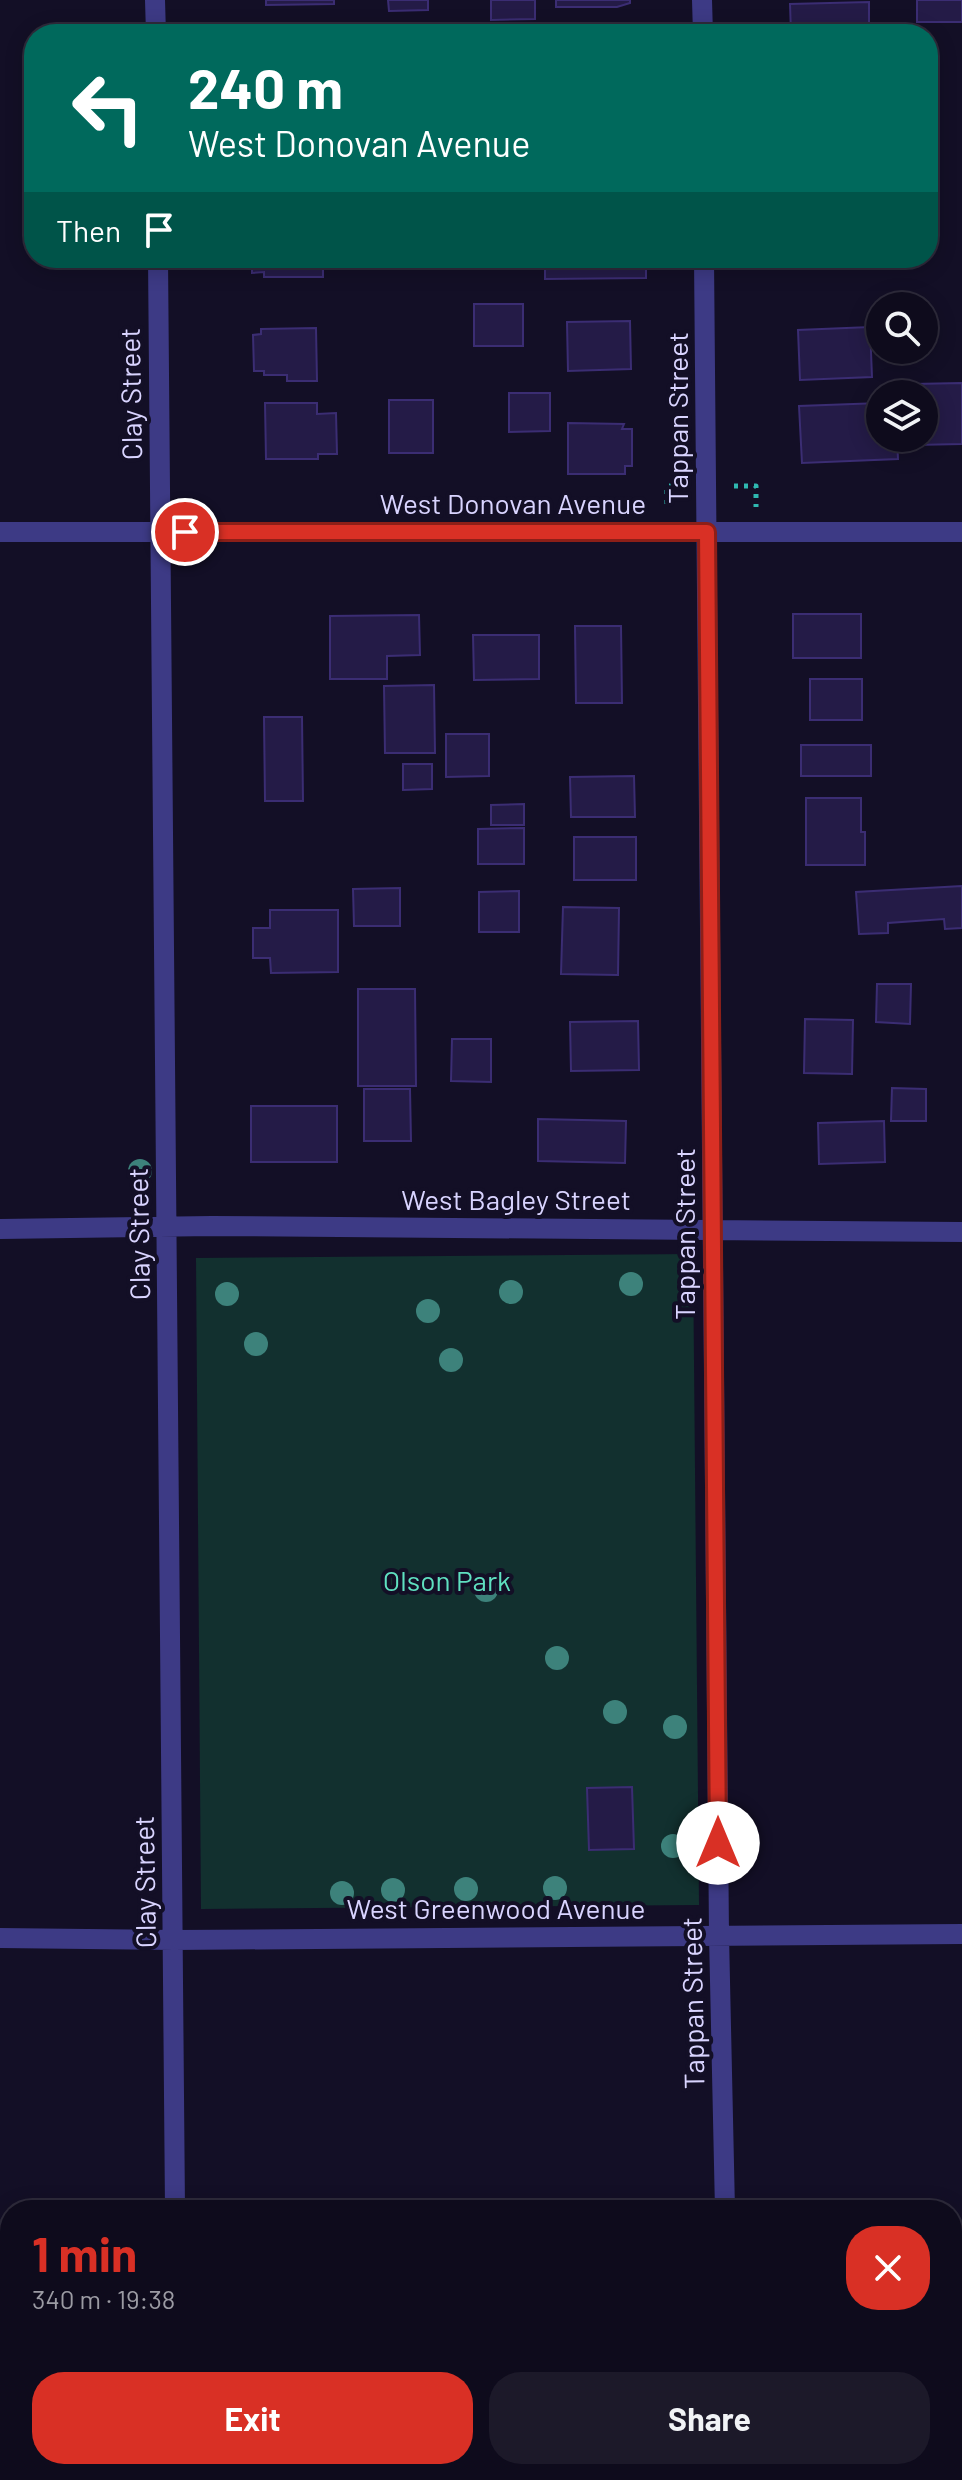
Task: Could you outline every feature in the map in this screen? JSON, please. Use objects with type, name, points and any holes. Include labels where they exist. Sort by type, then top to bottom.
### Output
[{"type":"street","points":[[155,0],[156,24]]},
{"type":"street","points":[[702,0],[703,24]]},
{"type":"street","name":"Clay Street","points":[[158,268],[175,2200]]},
{"type":"street","name":"Tappan Street","points":[[704,268],[719,1935],[725,2200]]},
{"type":"street","name":"West Donovan Avenue","points":[[0,532],[962,532]]},
{"type":"street","name":"West Bagley Street","points":[[0,1229],[167,1226],[962,1232]]},
{"type":"street","name":"West Greenwood Avenue","points":[[0,1938],[174,1940],[962,1934]]},
{"type":"green space","name":"Olson Park","points":[[693,1254],[699,1905],[201,1909],[196,1258]]},
{"type":"building","points":[[266,0],[334,0],[334,4],[266,5]]},
{"type":"building","points":[[388,0],[428,0],[428,10],[389,11]]},
{"type":"building","points":[[491,0],[535,0],[535,19],[491,20]]},
{"type":"building","points":[[556,0],[630,0],[630,3],[617,7],[556,7]]},
{"type":"building","points":[[917,0],[962,0],[962,22],[917,22]]},
{"type":"building","points":[[869,2],[869,24],[791,24],[790,4]]},
{"type":"building","points":[[252,268],[323,268],[323,277],[264,277],[264,272],[252,273]]},
{"type":"building","points":[[545,268],[646,268],[646,278],[545,279]]},
{"type":"building","points":[[474,304],[523,304],[523,346],[474,346]]},
{"type":"building","points":[[630,321],[631,369],[568,371],[567,322]]},
{"type":"building","points":[[866,327],[866,364],[871,364],[872,377],[800,380],[798,330]]},
{"type":"building","points":[[316,328],[317,381],[287,381],[287,375],[264,375],[264,371],[254,371],[253,335],[261,334],[261,329]]},
{"type":"building","points":[[938,383],[962,383],[962,444],[938,444]]},
{"type":"building","points":[[509,393],[550,393],[550,431],[509,432]]},
{"type":"building","points":[[389,400],[433,400],[433,453],[389,453]]},
{"type":"building","points":[[265,403],[317,403],[317,414],[336,413],[337,454],[318,454],[318,459],[266,459]]},
{"type":"building","points":[[866,404],[866,452],[898,452],[898,459],[802,463],[799,406]]},
{"type":"building","points":[[568,423],[624,424],[622,429],[632,429],[632,466],[625,466],[625,474],[568,474]]},
{"type":"building","points":[[793,614],[861,614],[861,658],[793,658]]},
{"type":"building","points":[[419,615],[420,655],[387,656],[387,679],[330,679],[330,616]]},
{"type":"building","points":[[575,626],[621,626],[622,703],[576,703]]},
{"type":"building","points":[[473,635],[539,635],[539,679],[474,680]]},
{"type":"building","points":[[810,679],[862,679],[862,720],[810,720]]},
{"type":"building","points":[[434,685],[435,753],[385,753],[384,686]]},
{"type":"building","points":[[264,717],[302,717],[303,801],[265,801]]},
{"type":"building","points":[[446,734],[489,734],[489,776],[446,777]]},
{"type":"building","points":[[801,745],[871,745],[871,776],[801,776]]},
{"type":"building","points":[[403,764],[432,764],[432,789],[403,790]]},
{"type":"building","points":[[634,776],[635,817],[571,817],[570,777]]},
{"type":"building","points":[[806,798],[861,798],[865,865],[806,865]]},
{"type":"building","points":[[524,804],[524,825],[491,825],[491,805]]},
{"type":"building","points":[[524,828],[524,864],[478,864],[478,829]]},
{"type":"building","points":[[574,837],[636,837],[636,880],[574,880]]},
{"type":"building","points":[[962,886],[962,928],[945,929],[944,919],[888,923],[888,933],[859,934],[856,892]]},
{"type":"building","points":[[400,888],[400,926],[354,926],[353,889]]},
{"type":"building","points":[[519,891],[519,932],[479,932],[479,892]]},
{"type":"building","points":[[563,907],[619,908],[618,975],[561,974]]},
{"type":"building","points":[[270,910],[338,910],[338,972],[271,973],[270,958],[253,958],[253,928],[270,928]]},
{"type":"building","points":[[877,984],[911,984],[910,1024],[876,1022]]},
{"type":"building","points":[[358,989],[415,989],[416,1086],[358,1086]]},
{"type":"building","points":[[805,1019],[853,1020],[852,1074],[804,1073]]},
{"type":"building","points":[[638,1021],[639,1070],[571,1071],[570,1022]]},
{"type":"building","points":[[452,1039],[491,1039],[491,1082],[451,1081]]},
{"type":"building","points":[[892,1088],[926,1089],[926,1121],[891,1121]]},
{"type":"building","points":[[364,1089],[410,1089],[411,1141],[364,1141]]},
{"type":"building","points":[[251,1106],[337,1106],[337,1162],[251,1162]]},
{"type":"building","points":[[538,1119],[626,1121],[625,1163],[538,1161]]},
{"type":"building","points":[[884,1121],[885,1162],[819,1164],[818,1123]]},
{"type":"building","points":[[632,1787],[634,1849],[589,1850],[587,1788]]},
{"type":"route","points":[[185,532],[707,532],[718,1843]]}]
